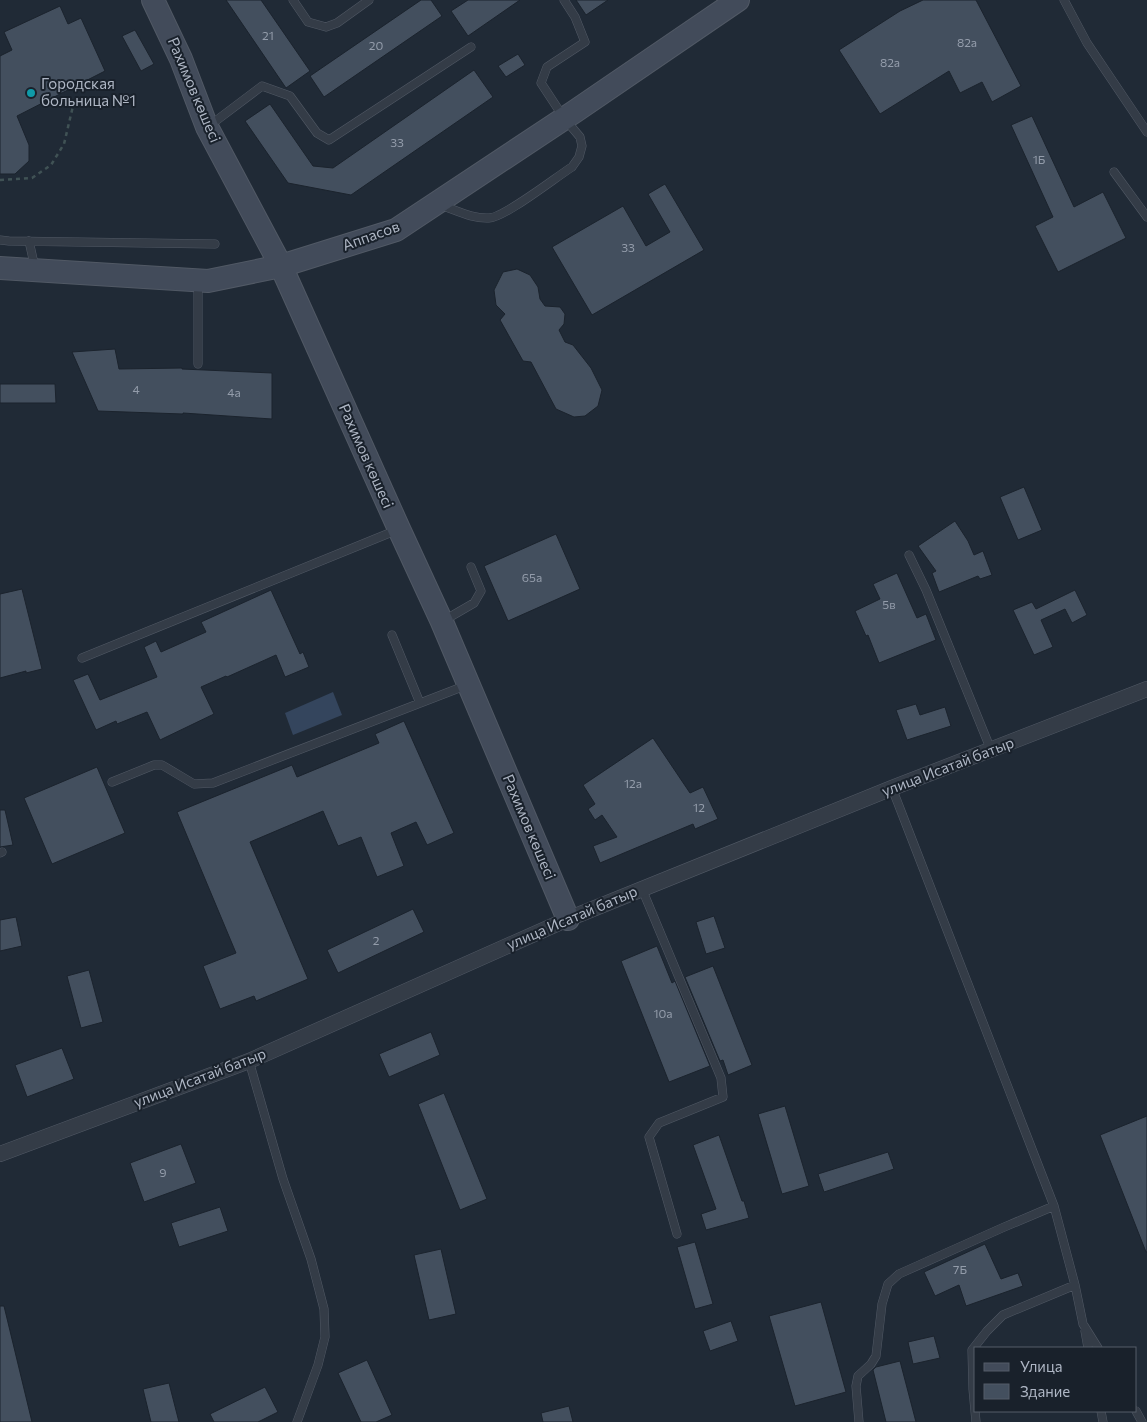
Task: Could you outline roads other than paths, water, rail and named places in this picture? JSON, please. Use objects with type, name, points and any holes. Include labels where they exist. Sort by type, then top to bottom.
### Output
[{"type":"street","name":"Рахимов көшесі","points":[[153,0],[181,59],[207,127],[281,266],[442,622],[568,919]]},
{"type":"street","name":"Аппасов","points":[[0,268],[208,281],[281,266],[396,230],[564,118],[732,2]]},
{"type":"street","name":"улица Исатай батыр","points":[[0,1154],[249,1060],[568,919],[892,788],[1147,689]]},
{"type":"lane","points":[[293,0],[308,22],[326,27],[337,23],[369,0]]},
{"type":"lane","points":[[436,203],[478,218],[492,218],[506,212],[572,167],[579,157],[582,146],[580,137],[564,118],[541,83],[547,67],[585,42],[576,17],[564,0]]},
{"type":"lane","points":[[1064,0],[1087,42],[1147,132]]},
{"type":"lane","points":[[207,127],[262,86],[290,96],[317,133],[329,140],[471,47]]},
{"type":"lane","points":[[1114,172],[1147,217]]},
{"type":"lane","points":[[0,240],[215,244]]},
{"type":"lane","points":[[30,241],[36,270]]},
{"type":"lane","points":[[198,280],[198,364]]},
{"type":"lane","points":[[82,658],[399,529]]},
{"type":"lane","points":[[909,555],[926,590],[991,750]]},
{"type":"lane","points":[[442,622],[474,603],[481,591],[471,568]]},
{"type":"lane","points":[[392,636],[420,703]]},
{"type":"lane","points":[[112,782],[154,765],[162,765],[194,784],[213,783],[469,684]]},
{"type":"lane","points":[[892,788],[1054,1206],[1075,1285],[1088,1347]]},
{"type":"lane","points":[[642,889],[721,1078],[723,1097],[660,1123],[649,1137],[677,1234]]},
{"type":"lane","points":[[249,1060],[283,1179],[311,1259],[324,1309],[325,1336],[318,1365],[298,1422]]},
{"type":"lane","points":[[858,1422],[856,1386],[858,1376],[871,1364],[876,1356],[882,1304],[888,1284],[899,1274],[1054,1206]]},
{"type":"lane","points":[[974,1347],[987,1330],[1003,1315],[1075,1285]]},
{"type":"lane","points":[[1083,1324],[1097,1347]]},
{"type":"lane","points":[[974,1347],[972,1350],[974,1400]]},
{"type":"water","points":[[333,692],[342,715],[293,735],[285,713]]},
{"type":"place","name":"Городская больница №1","points":[[31,93]]}]
